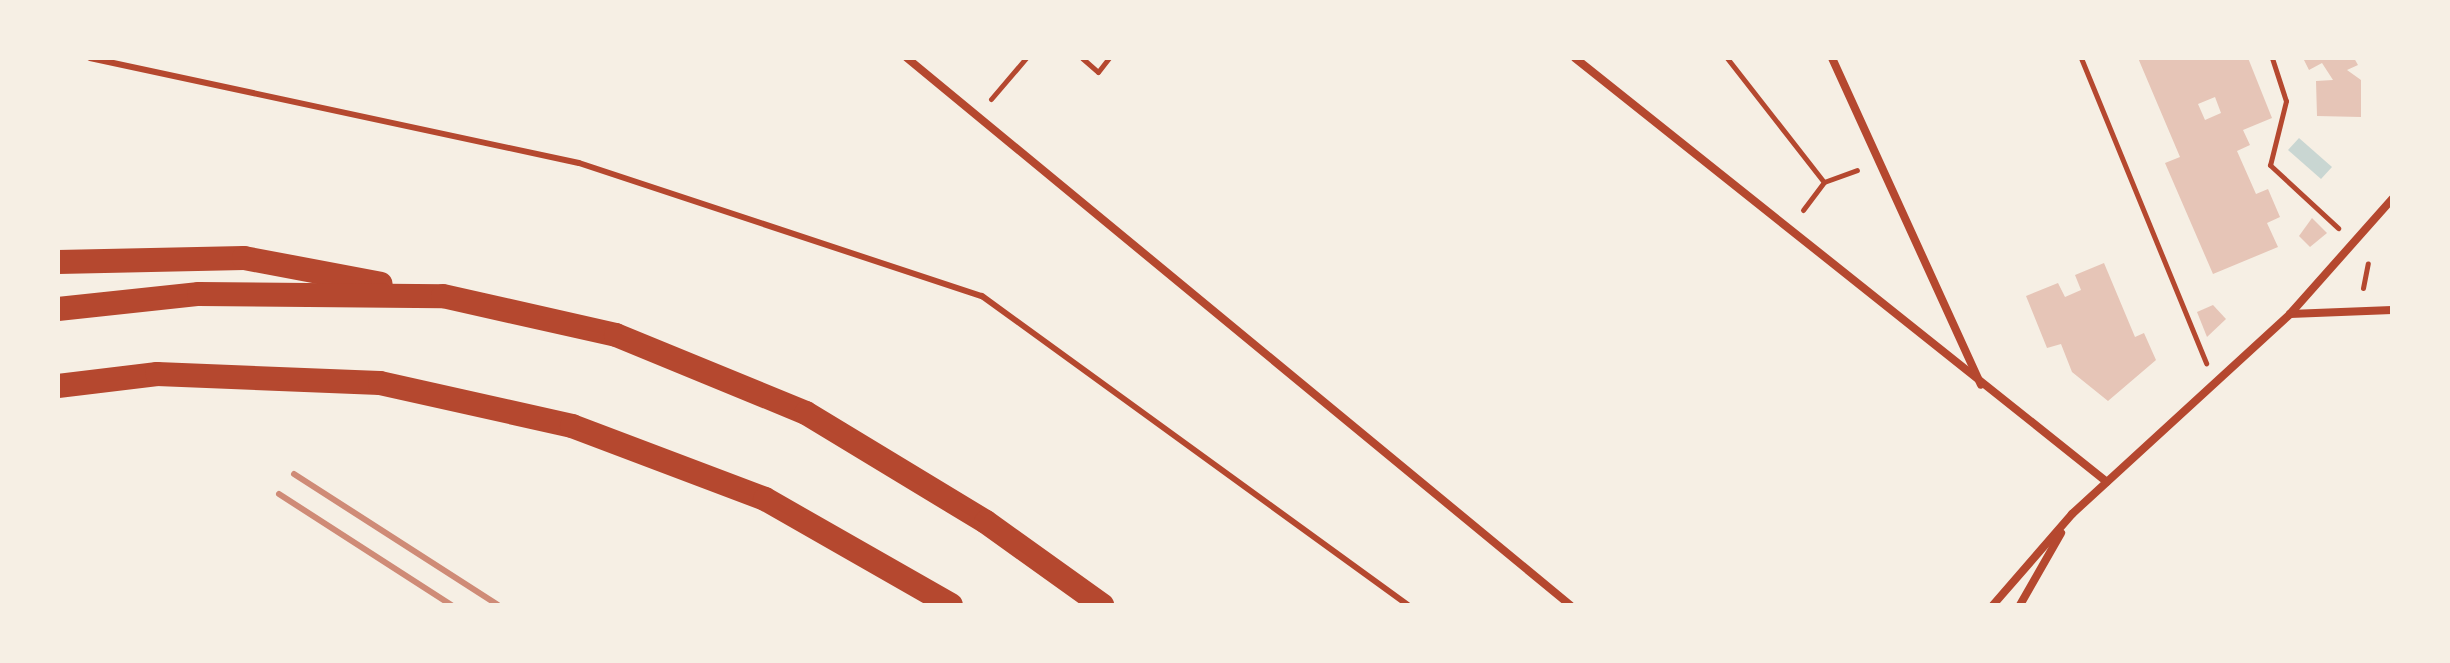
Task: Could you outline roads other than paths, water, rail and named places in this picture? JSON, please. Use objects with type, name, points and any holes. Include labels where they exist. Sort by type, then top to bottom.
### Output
[{"type":"highway","points":[[58,262],[244,258],[443,296],[616,335],[806,413],[986,522],[1102,605]]},
{"type":"highway","points":[[58,309],[199,294],[443,296]]},
{"type":"highway","points":[[58,386],[157,374],[380,383],[572,426],[765,499],[951,605]]},
{"type":"street","points":[[907,58],[1570,605]]},
{"type":"street","points":[[1575,58],[1981,387],[2107,482]]},
{"type":"street","points":[[1832,58],[1981,387]]},
{"type":"street","points":[[1993,605],[2072,514],[2290,314],[2392,199]]},
{"type":"street","points":[[2290,314],[2392,310]]},
{"type":"street","points":[[2020,605],[2072,514]]},
{"type":"lane","points":[[90,58],[579,163],[982,296],[1408,605]]},
{"type":"railway","points":[[294,474],[498,605]]},
{"type":"railway","points":[[279,494],[451,605]]}]
